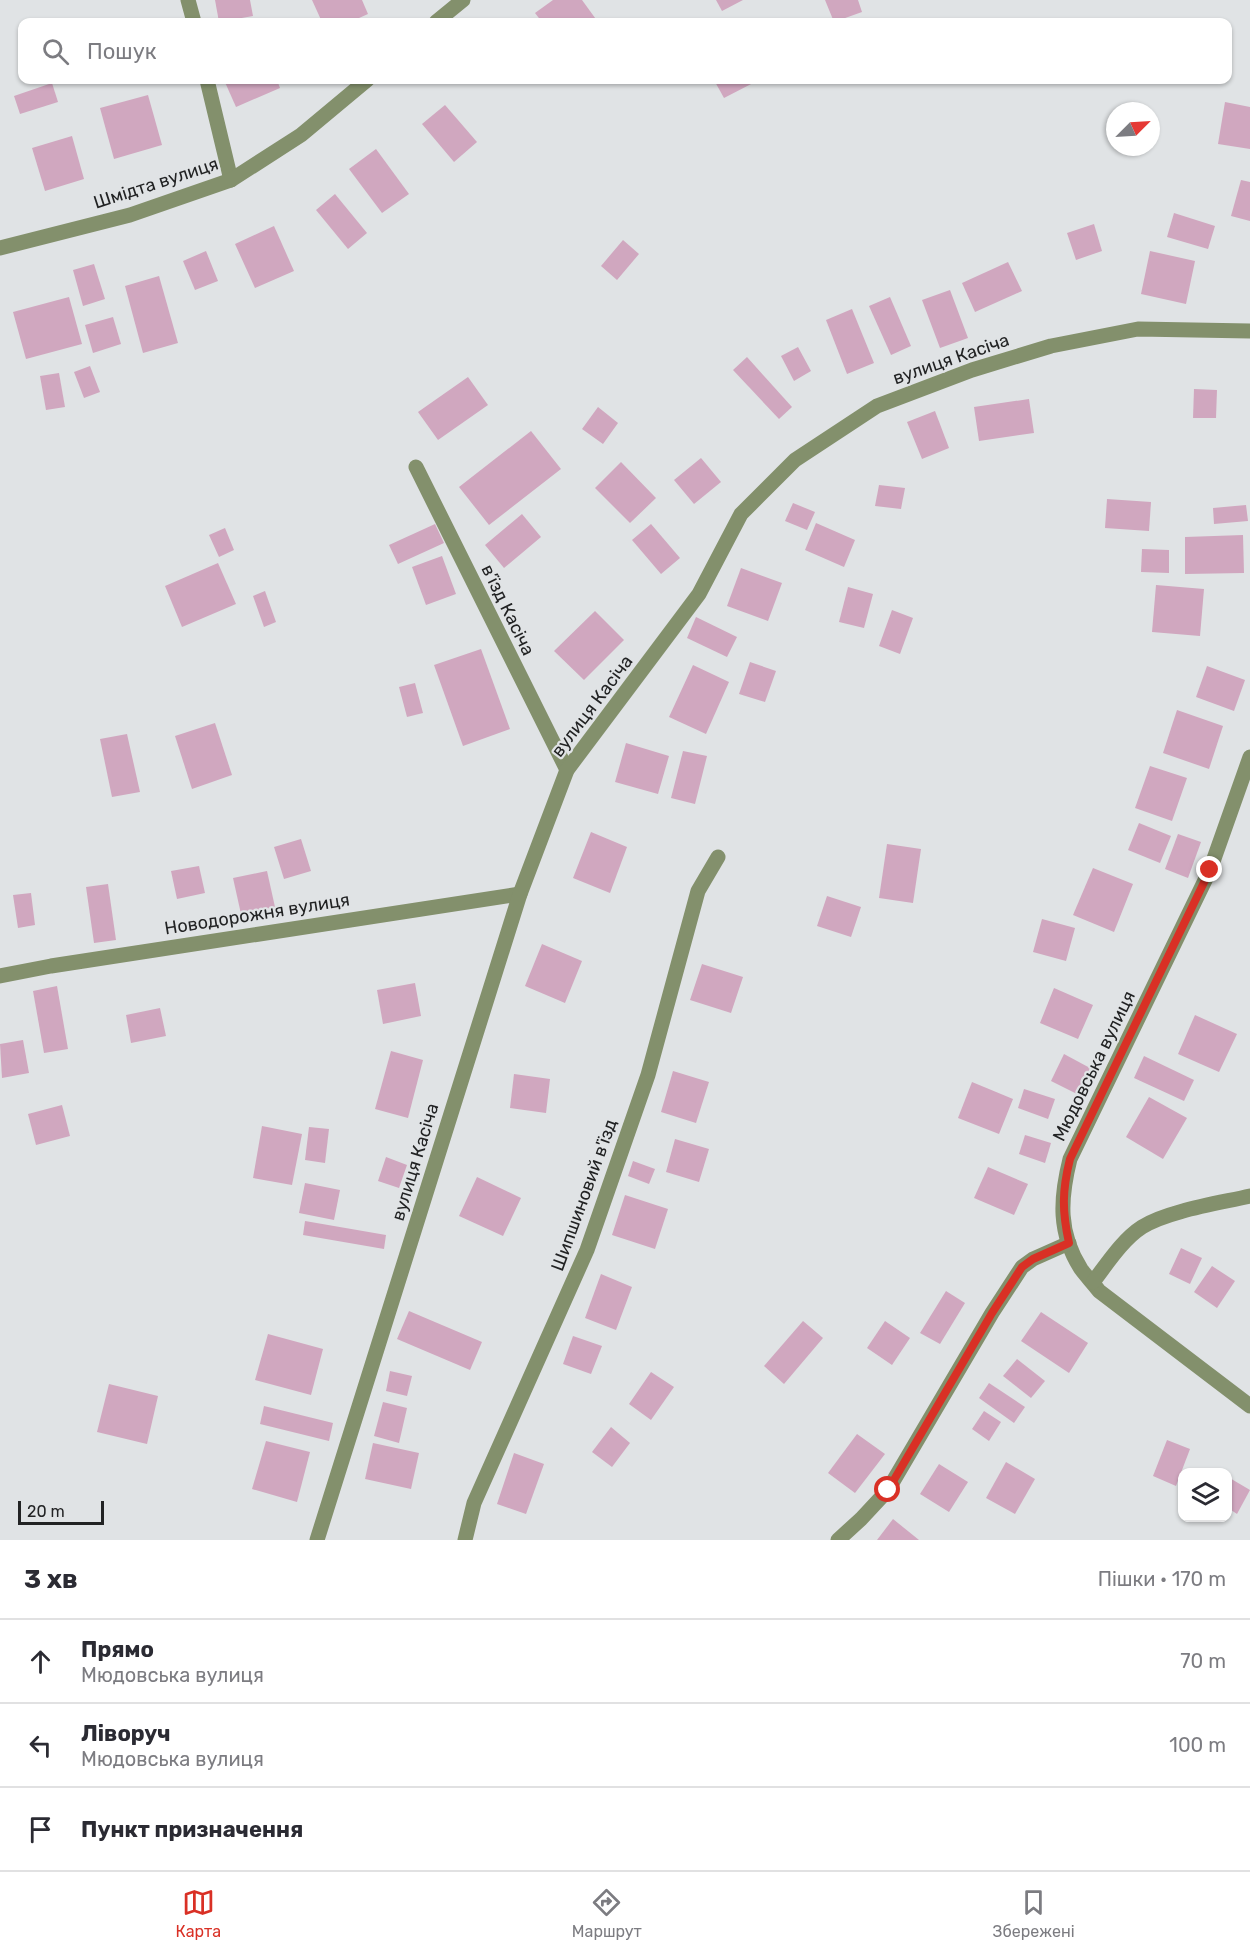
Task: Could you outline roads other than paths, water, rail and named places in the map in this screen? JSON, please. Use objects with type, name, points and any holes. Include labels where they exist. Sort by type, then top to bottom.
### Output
[{"type":"street","points":[[188,0],[193,18]]},
{"type":"street","points":[[441,18],[463,0]]},
{"type":"street","points":[[208,84],[231,180]]},
{"type":"street","name":"Шмідта вулиця","points":[[0,248],[130,215],[231,180],[301,135],[362,84]]},
{"type":"street","name":"вулиця Касіча","points":[[317,1540],[520,894],[567,770],[699,594],[741,514],[795,460],[877,406],[972,370],[1051,346],[1138,329],[1250,332]]},
{"type":"street","name":"в’їзд Касіча","points":[[416,467],[567,770]]},
{"type":"street","name":"Мюдовська вулиця","points":[[1250,757],[1210,870],[1070,1159],[1063,1187],[1063,1215],[1069,1243],[1081,1269],[1099,1291],[1250,1406]]},
{"type":"street","name":"Шипшиновий в'їзд","points":[[465,1540],[474,1503],[587,1250],[648,1075],[698,891],[718,857]]},
{"type":"street","name":"Новодорожня вулиця","points":[[0,976],[51,966],[520,894]]},
{"type":"street","points":[[1093,1282],[1122,1245],[1142,1227],[1161,1218],[1250,1196]]},
{"type":"street","points":[[838,1540],[888,1490],[992,1313],[1022,1267],[1033,1259],[1069,1243]]}]
